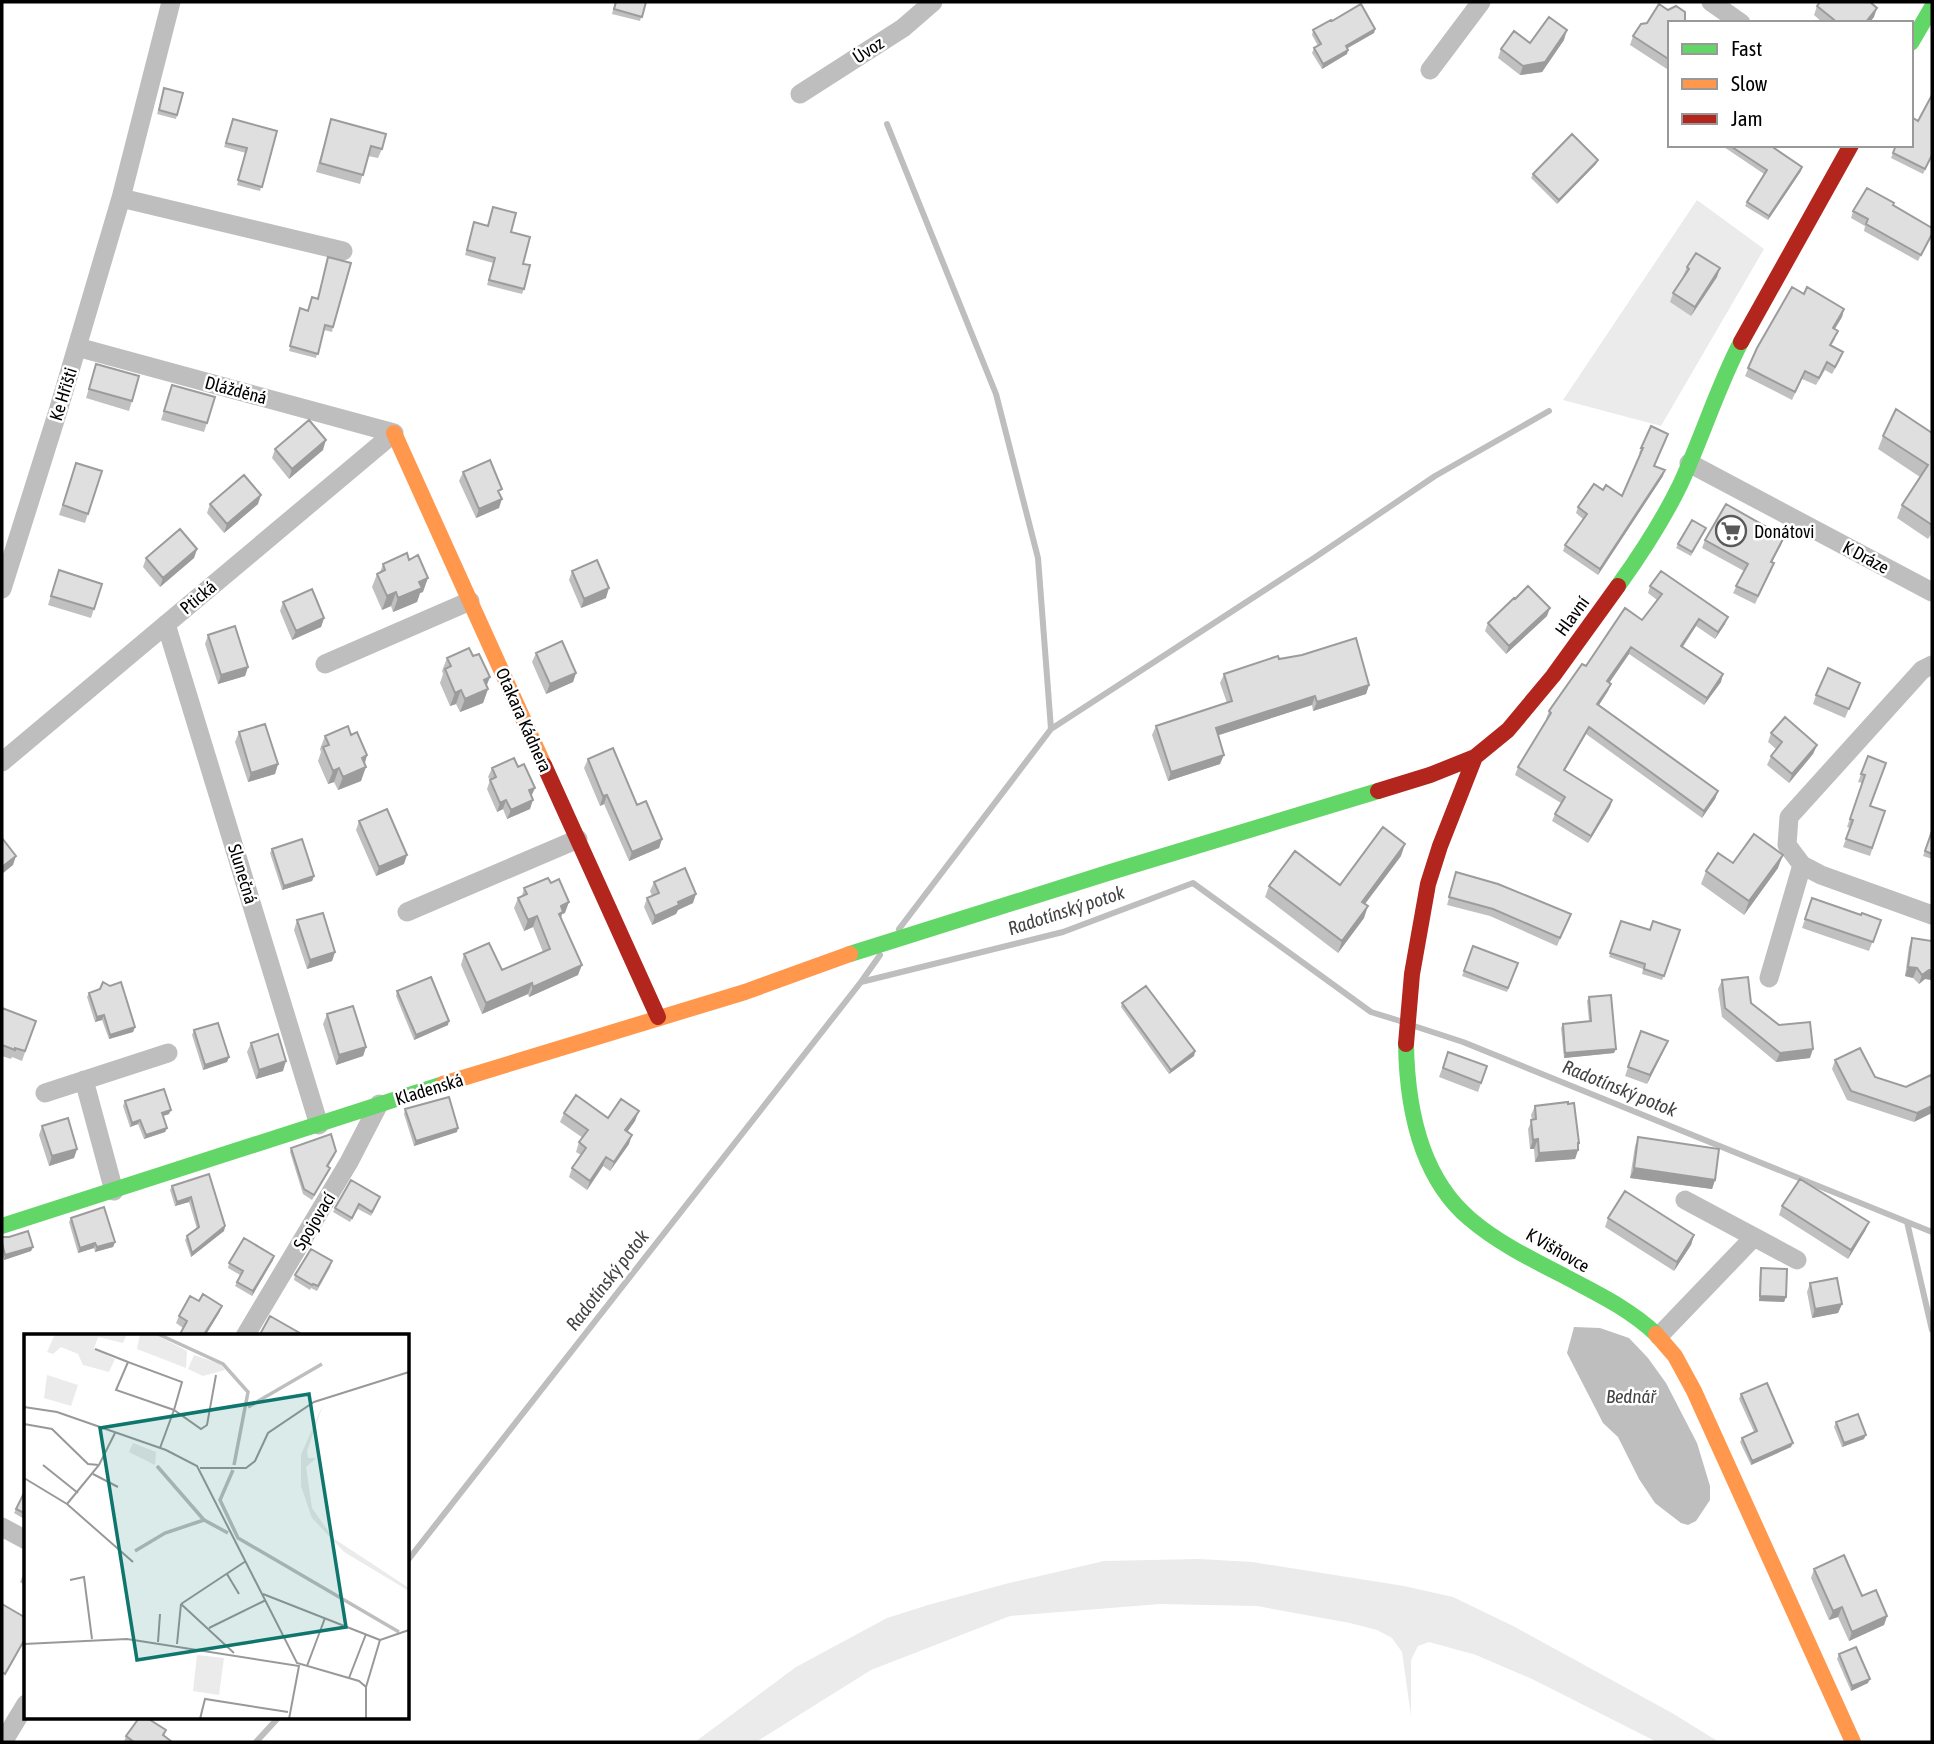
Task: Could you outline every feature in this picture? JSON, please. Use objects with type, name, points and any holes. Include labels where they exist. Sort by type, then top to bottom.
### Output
[{"type":"main road","points":[[1913,40],[1932,7]]},
{"type":"main road","name":"Hlavní","points":[[745,992],[836,959],[1430,775],[1475,757],[1508,730],[1553,676],[1630,569],[1667,509],[1729,365],[1851,147]]},
{"type":"main road","name":"Otakara Kádnera","points":[[394,433],[658,1017]]},
{"type":"main road","name":"K Višňovce","points":[[1475,757],[1429,880],[1409,996],[1409,1093],[1419,1138],[1442,1185],[1466,1215],[1499,1238],[1638,1319],[1659,1336],[1684,1369],[1853,1742]]},
{"type":"main road","name":"Kladenská","points":[[2,1226],[379,1104],[745,992]]},
{"type":"street","name":"Ke Hřišti","points":[[2,589],[121,198],[171,2]]},
{"type":"street","name":"Úvoz","points":[[800,94],[903,28],[933,2]]},
{"type":"street","points":[[1430,70],[1481,2]]},
{"type":"street","points":[[1711,2],[1738,21]]},
{"type":"street","points":[[121,198],[343,251]]},
{"type":"street","name":"Dlážděná","points":[[77,346],[394,433]]},
{"type":"street","name":"Ptická","points":[[2,762],[394,433]]},
{"type":"street","name":"K Dráze","points":[[1689,463],[1932,592]]},
{"type":"street","points":[[325,664],[470,601]]},
{"type":"street","name":"Slunečná","points":[[166,624],[319,1125]]},
{"type":"street","points":[[1932,665],[1922,670],[1789,817],[1787,845],[1802,865],[1821,875],[1932,915]]},
{"type":"street","points":[[407,912],[578,839]]},
{"type":"street","points":[[1769,978],[1802,865]]},
{"type":"street","points":[[45,1093],[168,1053]]},
{"type":"street","points":[[84,1080],[114,1191]]},
{"type":"street","name":"Spojovací","points":[[246,1334],[349,1162],[379,1104]]},
{"type":"street","points":[[1685,1200],[1797,1260]]},
{"type":"street","points":[[1659,1336],[1754,1237]]},
{"type":"street","points":[[2,1527],[24,1539]]},
{"type":"street","points":[[3,1742],[24,1707]]},
{"type":"shaded area","points":[[1697,200],[1764,249],[1661,426],[1563,400]]},
{"type":"shaded area","points":[[1199,1559],[1252,1562],[1404,1586],[1453,1597],[1513,1626],[1672,1713],[1719,1742],[1657,1742],[1532,1679],[1476,1655],[1429,1642],[1418,1646],[1411,1660],[1411,1716],[1402,1652],[1392,1638],[1377,1630],[1257,1606],[1160,1604],[1010,1616],[871,1670],[756,1742],[695,1742],[796,1667],[887,1618],[1009,1583],[1104,1561]]},
{"type":"water","name":"Bednář","points":[[1574,1327],[1600,1328],[1629,1338],[1666,1383],[1697,1443],[1710,1486],[1710,1500],[1696,1521],[1688,1525],[1681,1523],[1655,1503],[1639,1479],[1618,1437],[1603,1423],[1567,1353]]},
{"type":"building","points":[[616,2],[646,2],[642,17],[614,9]]},
{"type":"building","points":[[1820,2],[1870,2],[1877,8],[1867,21],[1836,21],[1817,6]]},
{"type":"building","points":[[1361,4],[1375,29],[1346,46],[1348,50],[1323,64],[1314,48],[1321,44],[1313,30]]},
{"type":"building","points":[[1659,4],[1668,10],[1676,6],[1685,12],[1685,21],[1668,21],[1668,59],[1633,36],[1641,24],[1647,23]]},
{"type":"building","points":[[1549,17],[1567,30],[1545,62],[1523,66],[1501,49],[1514,31],[1530,43]]},
{"type":"building","points":[[164,88],[183,93],[177,115],[159,110]]},
{"type":"building","points":[[1932,95],[1932,155],[1925,169],[1893,153],[1895,147],[1913,147],[1913,118],[1918,121]]},
{"type":"building","points":[[233,119],[277,131],[262,187],[238,180],[247,148],[226,143]]},
{"type":"building","points":[[331,119],[386,134],[382,149],[371,146],[363,175],[320,163]]},
{"type":"building","points":[[1572,134],[1598,160],[1559,200],[1533,174]]},
{"type":"building","points":[[1732,147],[1775,147],[1802,167],[1769,216],[1747,202],[1767,170]]},
{"type":"building","points":[[1867,188],[1932,228],[1932,234],[1921,255],[1866,224],[1868,219],[1853,211]]},
{"type":"building","points":[[493,207],[516,213],[511,232],[530,237],[523,264],[530,265],[524,289],[489,280],[495,258],[467,250],[474,222],[488,226]]},
{"type":"building","points":[[1696,253],[1720,268],[1695,307],[1673,293]]},
{"type":"building","points":[[328,257],[351,263],[333,327],[325,325],[318,354],[290,346],[300,308],[308,311],[312,297],[318,299]]},
{"type":"building","points":[[1792,287],[1804,294],[1807,287],[1844,309],[1833,328],[1838,331],[1830,345],[1843,352],[1835,367],[1827,362],[1819,378],[1805,371],[1795,392],[1748,368]]},
{"type":"building","points":[[96,364],[139,376],[132,401],[89,389]]},
{"type":"building","points":[[172,385],[215,397],[207,423],[164,411]]},
{"type":"building","points":[[1896,409],[1932,433],[1932,525],[1902,505],[1928,465],[1883,436]]},
{"type":"building","points":[[309,420],[326,440],[292,469],[275,449]]},
{"type":"building","points":[[1651,426],[1668,434],[1654,466],[1665,470],[1600,569],[1565,545],[1587,514],[1578,507],[1594,484],[1603,490],[1606,485],[1622,496]]},
{"type":"building","points":[[490,460],[502,489],[498,491],[502,499],[479,509],[463,472]]},
{"type":"building","points":[[76,463],[102,471],[88,514],[63,505]]},
{"type":"building","points":[[244,475],[261,495],[227,524],[210,504]]},
{"type":"building","points":[[1726,504],[1784,537],[1758,596],[1736,586],[1748,564],[1705,540]]},
{"type":"building","points":[[1692,520],[1706,528],[1692,552],[1678,544]]},
{"type":"building","points":[[180,529],[197,549],[163,578],[146,558]]},
{"type":"building","points":[[407,553],[409,560],[418,555],[428,578],[419,582],[422,588],[398,598],[396,592],[387,596],[377,574],[385,570],[383,564]]},
{"type":"building","points":[[597,560],[609,588],[584,599],[572,571]]},
{"type":"building","points":[[59,570],[102,584],[94,609],[51,596]]},
{"type":"building","points":[[1661,571],[1728,617],[1718,632],[1699,619],[1681,646],[1723,674],[1707,698],[1631,647],[1607,681],[1611,684],[1597,704],[1718,791],[1704,811],[1589,727],[1564,770],[1612,800],[1591,836],[1555,814],[1565,797],[1518,767],[1551,713],[1549,711],[1582,664],[1586,666],[1625,608],[1642,620],[1662,594],[1650,586]]},
{"type":"building","points":[[1528,586],[1550,608],[1509,646],[1488,623]]},
{"type":"building","points":[[312,589],[324,618],[296,631],[283,602]]},
{"type":"building","points":[[235,626],[248,667],[221,675],[208,635]]},
{"type":"building","points":[[1356,638],[1369,685],[1317,702],[1315,696],[1216,728],[1224,755],[1171,772],[1156,726],[1232,701],[1224,674],[1278,656],[1279,659],[1302,655]]},
{"type":"building","points":[[562,641],[576,673],[550,684],[536,653]]},
{"type":"building","points":[[469,648],[473,656],[479,654],[490,677],[484,680],[488,689],[465,699],[461,690],[455,693],[445,669],[451,666],[447,658]]},
{"type":"building","points":[[1828,668],[1860,683],[1849,709],[1816,695]]},
{"type":"building","points":[[1785,717],[1817,745],[1792,774],[1771,756],[1782,742],[1771,733]]},
{"type":"building","points":[[265,724],[278,764],[251,773],[239,732]]},
{"type":"building","points":[[348,726],[351,735],[357,732],[367,755],[362,758],[366,767],[343,777],[339,768],[333,771],[323,747],[329,745],[325,736]]},
{"type":"building","points":[[613,748],[637,805],[646,801],[662,839],[632,852],[607,795],[603,796],[588,759]]},
{"type":"building","points":[[1868,756],[1886,763],[1870,806],[1885,811],[1872,848],[1846,839],[1865,775],[1861,774]]},
{"type":"building","points":[[514,758],[518,767],[524,764],[535,788],[529,790],[533,800],[511,810],[506,800],[500,803],[490,780],[496,777],[492,768]]},
{"type":"building","points":[[387,809],[407,855],[379,867],[359,821]]},
{"type":"building","points":[[1383,827],[1405,844],[1362,902],[1368,906],[1342,941],[1269,886],[1295,851],[1340,885]]},
{"type":"building","points":[[1932,831],[1932,854],[1925,851]]},
{"type":"building","points":[[1754,834],[1783,855],[1749,901],[1706,871],[1718,853],[1733,863]]},
{"type":"building","points":[[2,838],[16,856],[2,867]]},
{"type":"building","points":[[302,839],[314,876],[284,886],[272,849]]},
{"type":"building","points":[[685,868],[696,894],[655,916],[647,898],[659,893],[654,882]]},
{"type":"building","points":[[1456,872],[1498,884],[1571,914],[1560,938],[1493,909],[1449,897]]},
{"type":"building","points":[[548,878],[551,883],[559,879],[569,902],[561,906],[563,912],[559,914],[582,965],[533,987],[532,983],[486,1003],[464,954],[489,943],[502,970],[550,949],[537,916],[528,920],[518,898],[527,894],[524,888]]},
{"type":"building","points":[[1812,898],[1881,920],[1873,942],[1805,919]]},
{"type":"building","points":[[323,913],[335,952],[310,960],[297,920]]},
{"type":"building","points":[[1621,921],[1650,930],[1653,921],[1680,930],[1664,976],[1644,969],[1645,964],[1610,953]]},
{"type":"building","points":[[1912,938],[1932,941],[1932,970],[1922,975],[1917,968],[1908,967]]},
{"type":"building","points":[[1473,946],[1518,963],[1508,988],[1464,971]]},
{"type":"building","points":[[431,977],[449,1021],[416,1035],[397,991]]},
{"type":"building","points":[[1748,977],[1751,1003],[1779,1025],[1810,1022],[1813,1049],[1780,1053],[1725,1008],[1722,980]]},
{"type":"building","points":[[103,982],[110,986],[121,982],[135,1027],[110,1035],[104,1015],[97,1017],[89,993],[100,989]]},
{"type":"building","points":[[1146,986],[1195,1051],[1171,1070],[1122,1003]]},
{"type":"building","points":[[1611,995],[1616,1049],[1565,1053],[1563,1024],[1591,1021],[1589,997]]},
{"type":"building","points":[[353,1006],[366,1047],[339,1055],[327,1014]]},
{"type":"building","points":[[2,1008],[36,1021],[25,1051],[2,1045]]},
{"type":"building","points":[[218,1023],[229,1057],[205,1065],[194,1030]]},
{"type":"building","points":[[1641,1031],[1668,1041],[1650,1075],[1628,1067]]},
{"type":"building","points":[[278,1034],[286,1061],[259,1070],[251,1043]]},
{"type":"building","points":[[1860,1048],[1875,1077],[1906,1087],[1931,1075],[1932,1106],[1917,1113],[1851,1091],[1835,1060]]},
{"type":"building","points":[[1448,1052],[1487,1066],[1481,1083],[1443,1068]]},
{"type":"building","points":[[164,1089],[171,1110],[162,1113],[167,1128],[146,1135],[140,1120],[132,1123],[125,1101]]},
{"type":"building","points":[[576,1095],[608,1118],[621,1099],[639,1111],[625,1130],[632,1135],[614,1162],[606,1157],[590,1181],[572,1168],[586,1148],[579,1142],[588,1130],[564,1113]]},
{"type":"building","points":[[449,1097],[458,1128],[416,1141],[405,1109]]},
{"type":"building","points":[[1574,1103],[1578,1150],[1539,1153],[1538,1139],[1533,1140],[1531,1120],[1536,1119],[1535,1106]]},
{"type":"building","points":[[68,1118],[77,1149],[52,1156],[42,1126]]},
{"type":"building","points":[[331,1134],[336,1151],[327,1166],[330,1168],[314,1195],[304,1189],[291,1148]]},
{"type":"building","points":[[1638,1137],[1719,1149],[1715,1180],[1634,1168]]},
{"type":"building","points":[[209,1174],[225,1226],[192,1253],[187,1236],[199,1227],[191,1197],[177,1202],[172,1186]]},
{"type":"building","points":[[1800,1179],[1869,1222],[1851,1250],[1782,1206]]},
{"type":"building","points":[[351,1180],[380,1197],[372,1212],[359,1204],[352,1218],[335,1208]]},
{"type":"building","points":[[1625,1191],[1694,1235],[1677,1262],[1608,1218]]},
{"type":"building","points":[[104,1207],[115,1242],[97,1247],[95,1243],[80,1248],[71,1218]]},
{"type":"building","points":[[28,1231],[33,1247],[5,1255],[2,1237]]},
{"type":"building","points":[[244,1238],[274,1256],[253,1291],[237,1282],[243,1271],[229,1263]]},
{"type":"building","points":[[311,1249],[332,1261],[318,1286],[295,1275]]},
{"type":"building","points":[[1761,1268],[1787,1269],[1786,1297],[1760,1296]]},
{"type":"building","points":[[1837,1278],[1842,1304],[1815,1309],[1810,1283]]},
{"type":"building","points":[[203,1294],[222,1306],[204,1334],[180,1334],[187,1321],[179,1316],[190,1296],[199,1301]]},
{"type":"building","points":[[270,1316],[302,1334],[260,1334]]},
{"type":"building","points":[[1767,1383],[1793,1443],[1752,1461],[1742,1438],[1757,1431],[1741,1394]]},
{"type":"building","points":[[1858,1414],[1866,1435],[1844,1443],[1836,1422]]},
{"type":"building","points":[[24,1493],[24,1513],[16,1509]]},
{"type":"building","points":[[1844,1555],[1862,1596],[1876,1590],[1887,1616],[1852,1632],[1842,1607],[1833,1611],[1814,1569]]},
{"type":"building","points":[[2,1604],[24,1617],[24,1641],[5,1674],[2,1672]]},
{"type":"building","points":[[1856,1647],[1870,1679],[1852,1686],[1839,1654]]},
{"type":"building","points":[[138,1720],[150,1720],[166,1730],[163,1735],[171,1741],[134,1742],[126,1736]]},
{"type":"waterway","points":[[887,124],[996,394],[1038,558],[1051,729],[899,929]]},
{"type":"waterway","points":[[1051,729],[1435,476],[1549,411]]},
{"type":"waterway","name":"Radotínský potok","points":[[410,1557],[861,982],[1063,932],[1193,883],[1371,1012],[1400,1021]]},
{"type":"waterway","points":[[861,982],[880,955]]},
{"type":"waterway","name":"Radotínský potok","points":[[1414,1026],[1463,1042],[1932,1232]]},
{"type":"waterway","points":[[1907,1222],[1932,1330]]},
{"type":"waterway","name":"Radotínský potok","points":[[256,1742],[276,1720]]},
{"type":"traffic: fast","points":[[1913,40],[1932,7]]},
{"type":"traffic: fast","points":[[1618,586],[1651,537],[1680,485],[1741,342]]},
{"type":"traffic: fast","points":[[850,954],[1378,791]]},
{"type":"traffic: fast","points":[[1406,1044],[1409,1091],[1419,1139],[1439,1182],[1453,1202],[1492,1236],[1612,1302],[1656,1334]]},
{"type":"traffic: fast","points":[[2,1226],[443,1084]]},
{"type":"traffic: slow","points":[[394,433],[544,765]]},
{"type":"traffic: slow","points":[[443,1084],[745,992],[850,954]]},
{"type":"traffic: slow","points":[[1656,1334],[1675,1356],[1694,1391],[1853,1742]]},
{"type":"traffic: jam","points":[[1741,342],[1850,147]]},
{"type":"traffic: jam","points":[[1378,791],[1430,775],[1475,757],[1508,730],[1553,676],[1618,586]]},
{"type":"traffic: jam","points":[[1406,1044],[1412,974],[1428,884],[1475,757]]},
{"type":"traffic: jam","points":[[544,765],[658,1017]]},
{"type":"place","name":"Donátovi","points":[[1731,531]]}]
